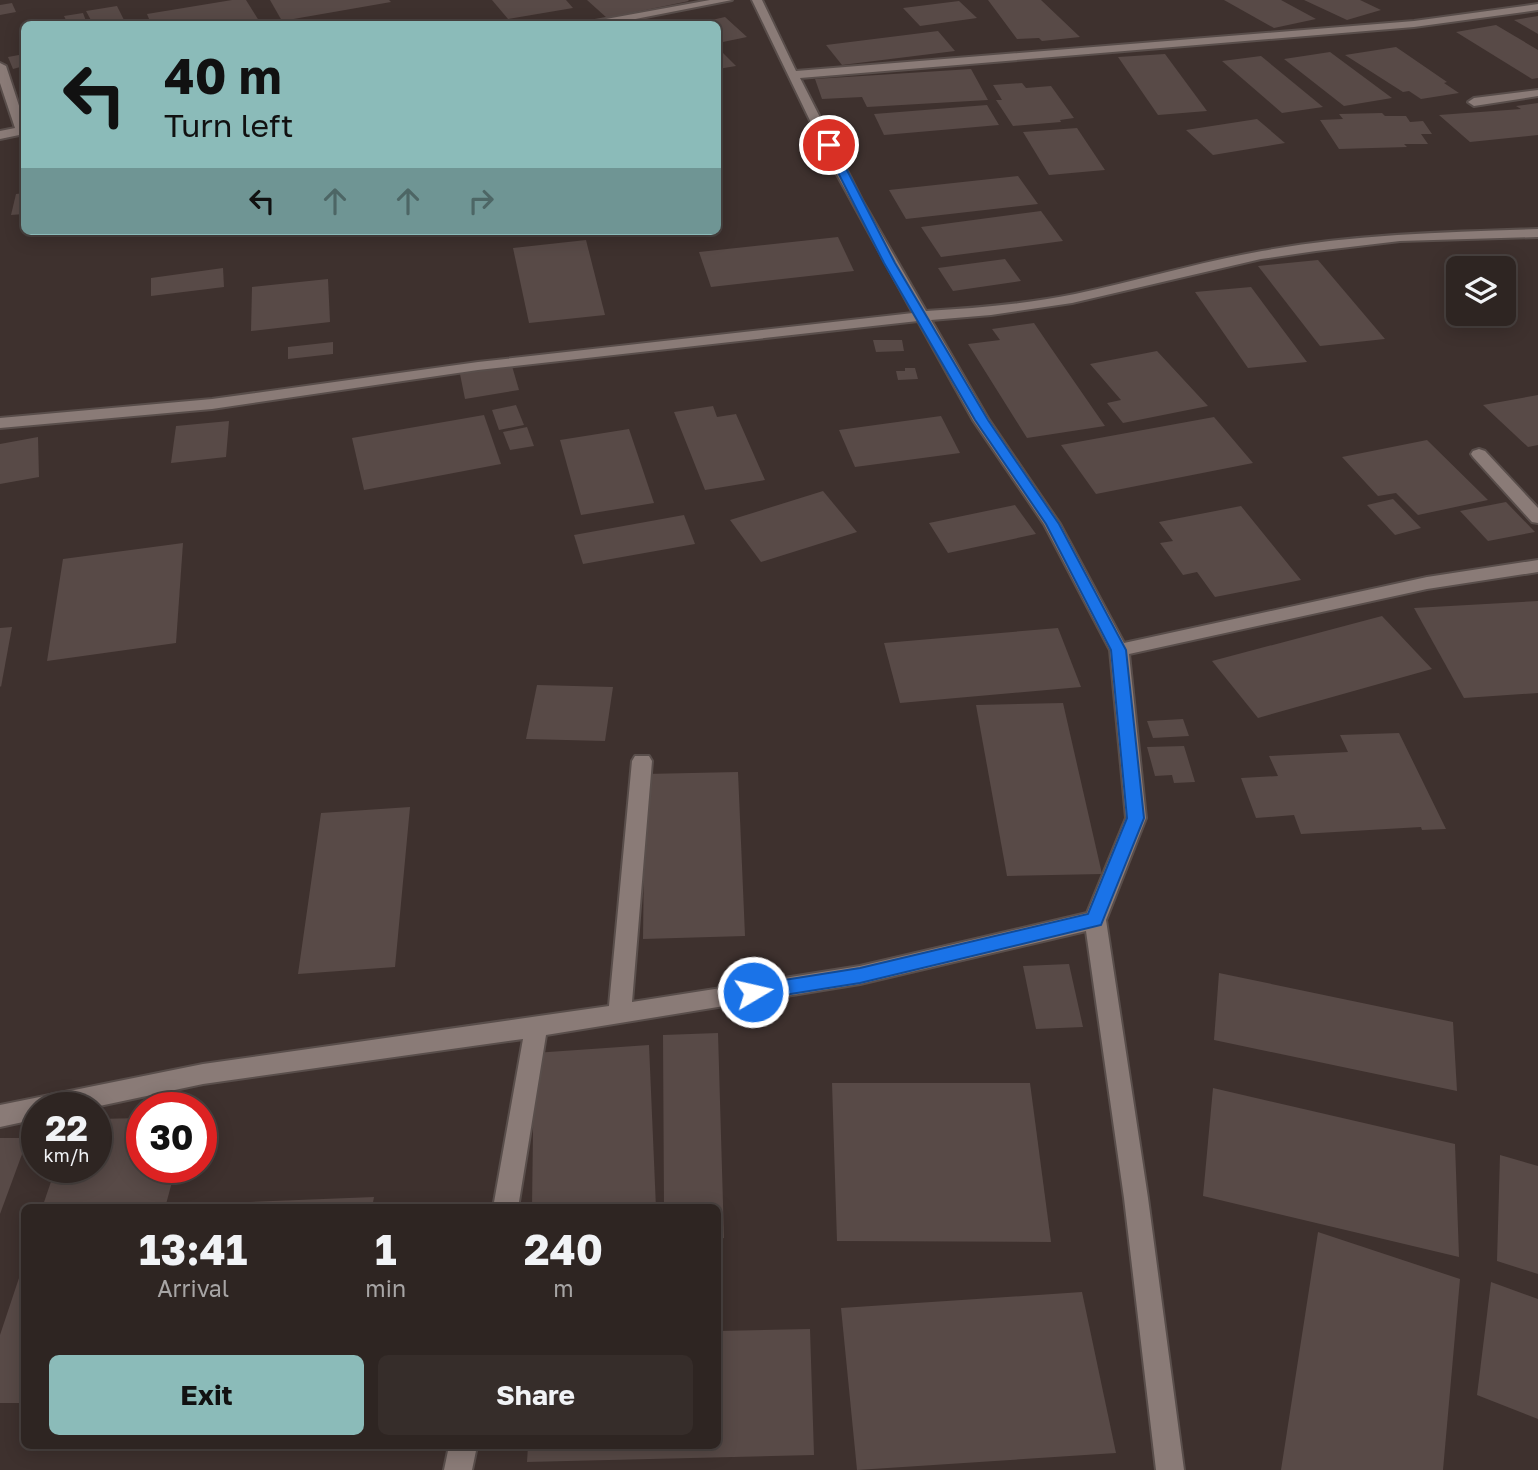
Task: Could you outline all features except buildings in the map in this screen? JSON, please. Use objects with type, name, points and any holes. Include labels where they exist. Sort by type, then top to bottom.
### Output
[{"type":"street","points":[[612,21],[727,0]]},
{"type":"street","points":[[757,0],[792,75],[890,263],[981,420],[1052,524],[1119,650],[1136,818],[1095,920],[1136,1198],[1170,1470]]},
{"type":"street","points":[[1520,0],[1537,7]]},
{"type":"street","points":[[792,75],[1414,24],[1537,7]]},
{"type":"street","points":[[0,66],[21,124]]},
{"type":"street","points":[[1474,102],[1538,93]]},
{"type":"street","points":[[0,135],[21,130]]},
{"type":"street","points":[[0,423],[212,404],[478,366],[922,316],[991,311],[1072,299],[1249,258],[1316,247],[1400,237],[1538,233]]},
{"type":"street","points":[[1479,454],[1538,518]]},
{"type":"street","points":[[1119,650],[1427,583],[1538,566]]},
{"type":"street","points":[[620,1014],[642,761]]},
{"type":"street","points":[[112,1093],[203,1074],[536,1027],[860,975],[1095,920]]},
{"type":"street","points":[[506,1204],[536,1027]]},
{"type":"street","points":[[0,1116],[21,1112]]},
{"type":"street","points":[[458,1470],[462,1449]]},
{"type":"route","points":[[753,992],[860,975],[1095,920],[1136,818],[1119,650],[1052,524],[981,420],[890,263],[829,145]]}]
